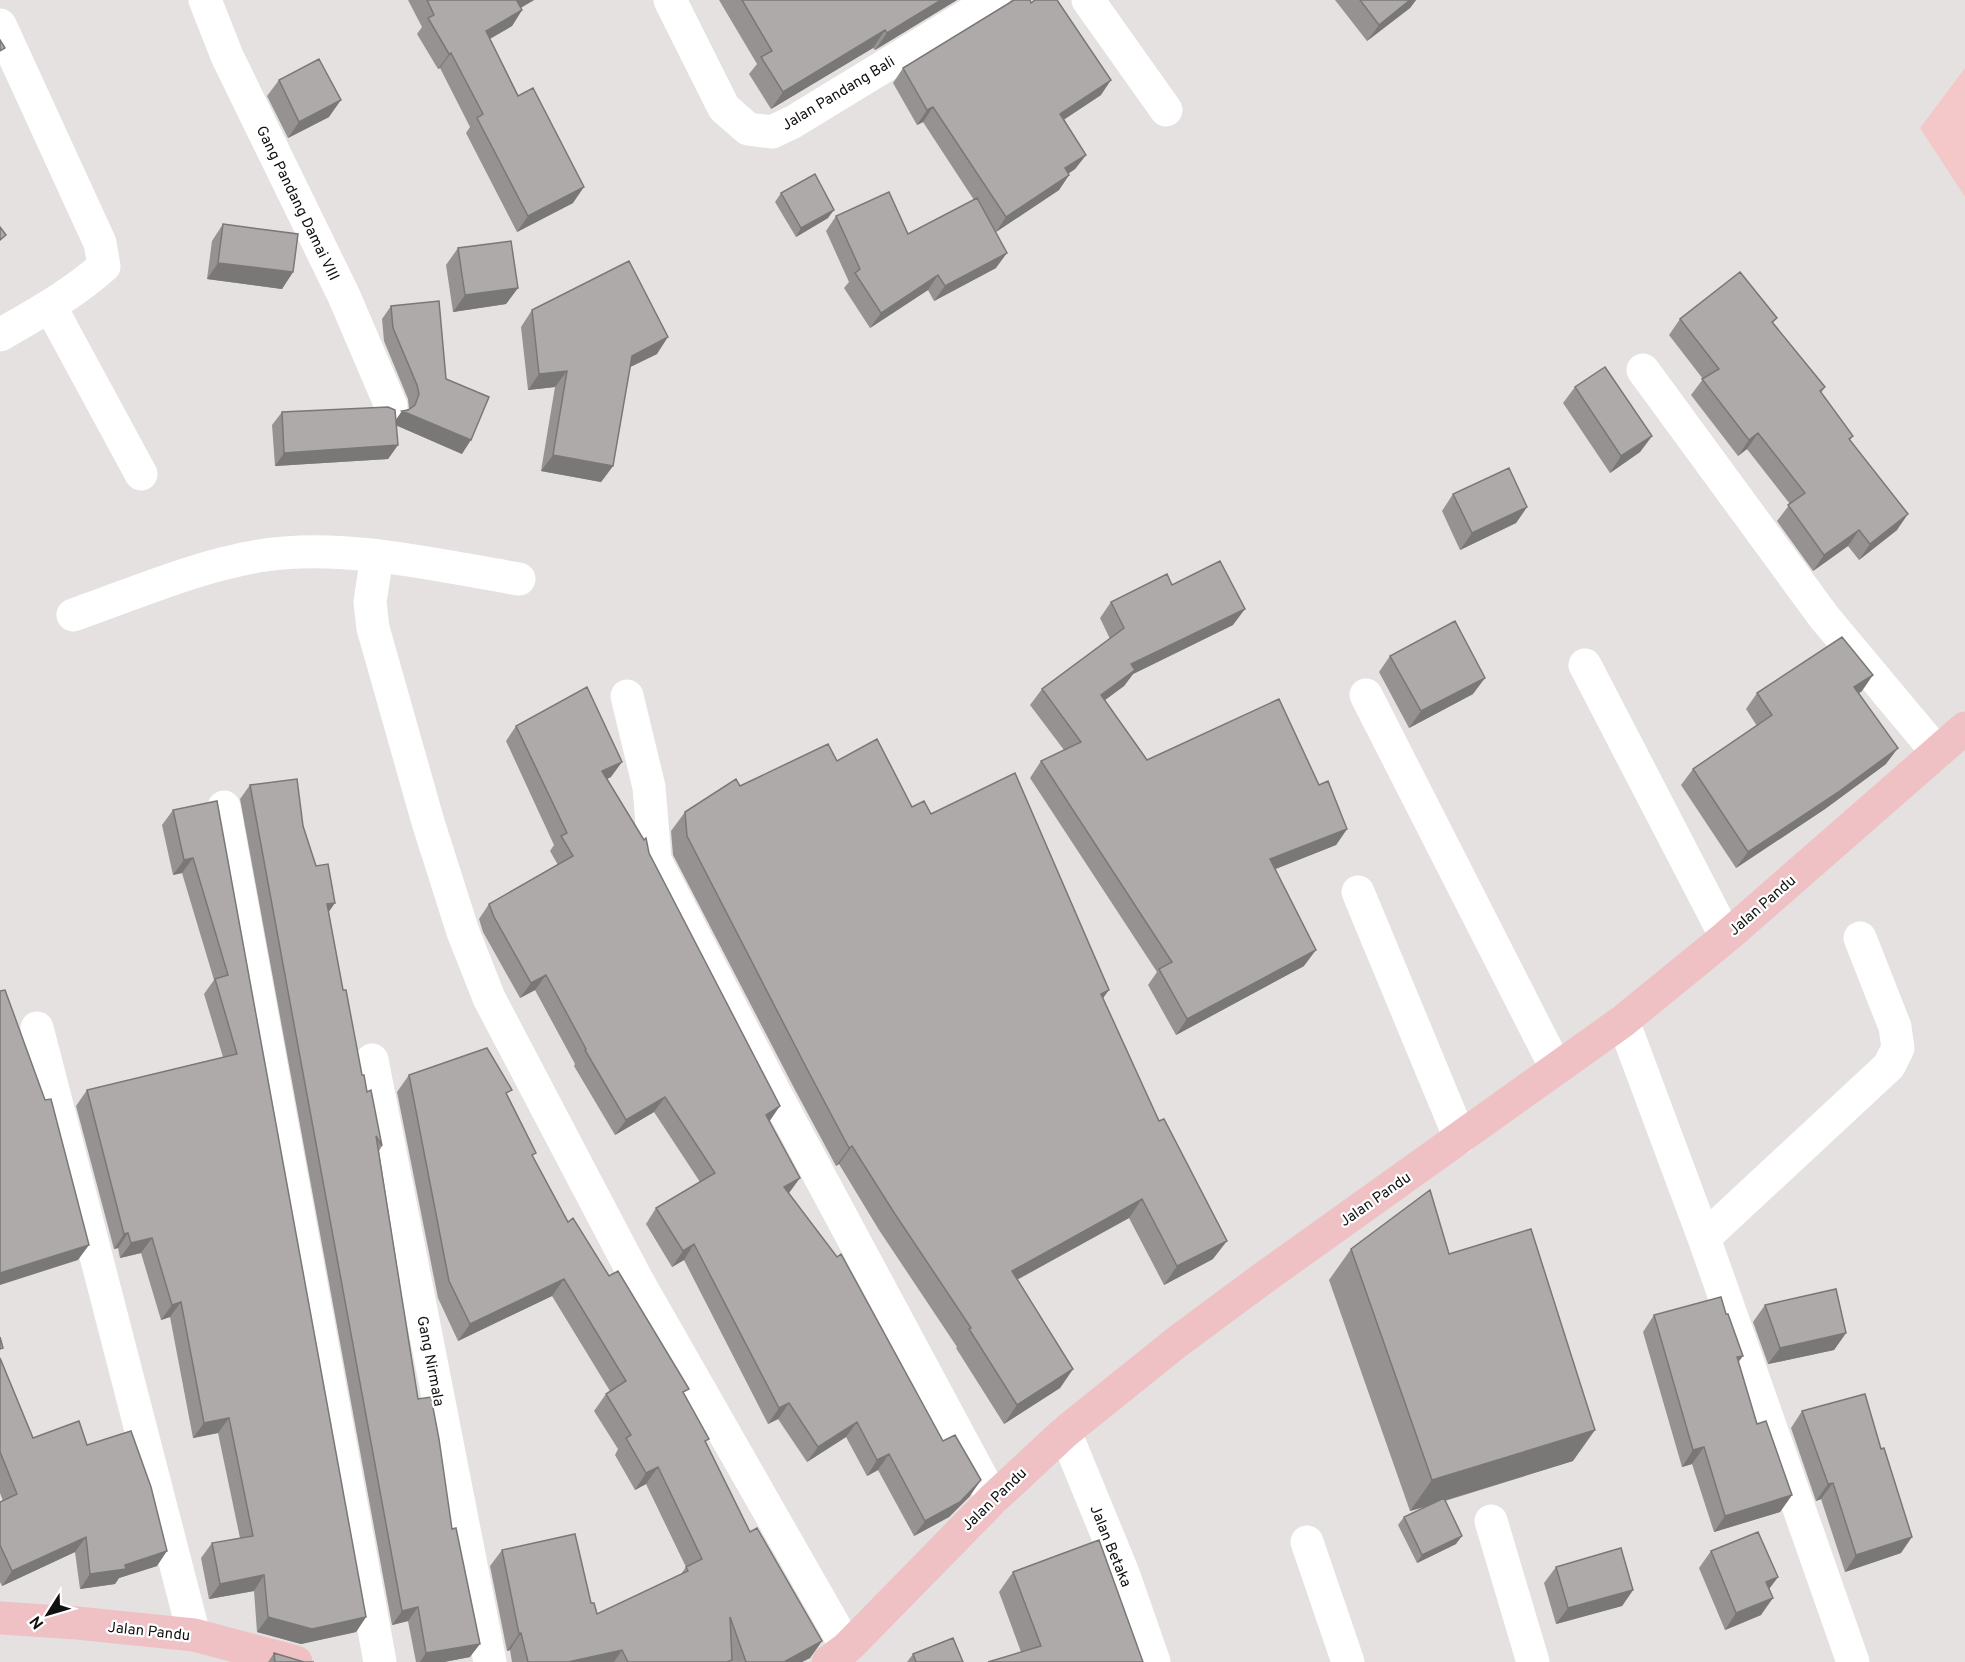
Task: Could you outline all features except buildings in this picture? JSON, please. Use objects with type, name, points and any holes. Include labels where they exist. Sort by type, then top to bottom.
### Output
[{"type":"main road","name":"Jalan Pandu","points":[[838,1655],[993,1498],[1065,1432],[1177,1342],[1262,1279],[1623,1021],[1726,937],[1965,728]]},
{"type":"main road","name":"Jalan Pandu","points":[[0,1618],[194,1635],[296,1662]]},
{"type":"street","name":"Gang Pandang Damai VIII","points":[[205,0],[226,56],[344,296],[391,406]]},
{"type":"street","name":"Jalan Pandang Bali","points":[[670,0],[724,108],[748,129],[772,132],[793,122],[993,0]]},
{"type":"street","points":[[1088,0],[1166,110]]},
{"type":"street","points":[[0,25],[100,243],[104,266],[91,278],[50,306],[0,335]]},
{"type":"street","points":[[50,306],[141,474]]},
{"type":"street","points":[[1643,370],[1824,617],[1936,751]]},
{"type":"street","points":[[74,615],[177,578],[267,555],[311,552],[377,556],[519,579]]},
{"type":"street","points":[[377,556],[370,602],[373,628],[428,822],[464,932],[489,998],[838,1655]]},
{"type":"street","points":[[1585,665],[1726,937]]},
{"type":"street","points":[[1366,695],[1556,1068]]},
{"type":"street","points":[[627,696],[649,787],[655,860],[776,1095],[993,1498]]},
{"type":"street","points":[[224,807],[381,1662]]},
{"type":"street","points":[[1358,892],[1460,1138]]},
{"type":"street","points":[[1704,1238],[1889,1066],[1898,1048],[1895,1027],[1860,938]]},
{"type":"street","points":[[1623,1021],[1704,1238],[1853,1662]]},
{"type":"street","points":[[37,1028],[194,1635]]},
{"type":"street","name":"Gang Nirmala","points":[[372,1060],[490,1662]]},
{"type":"street","name":"Jalan Betaka","points":[[1065,1432],[1123,1573],[1154,1662]]},
{"type":"street","points":[[1491,1521],[1533,1662]]},
{"type":"street","points":[[1307,1542],[1348,1662]]},
{"type":"shaded area","points":[[1965,68],[1965,197],[1920,128]]}]
